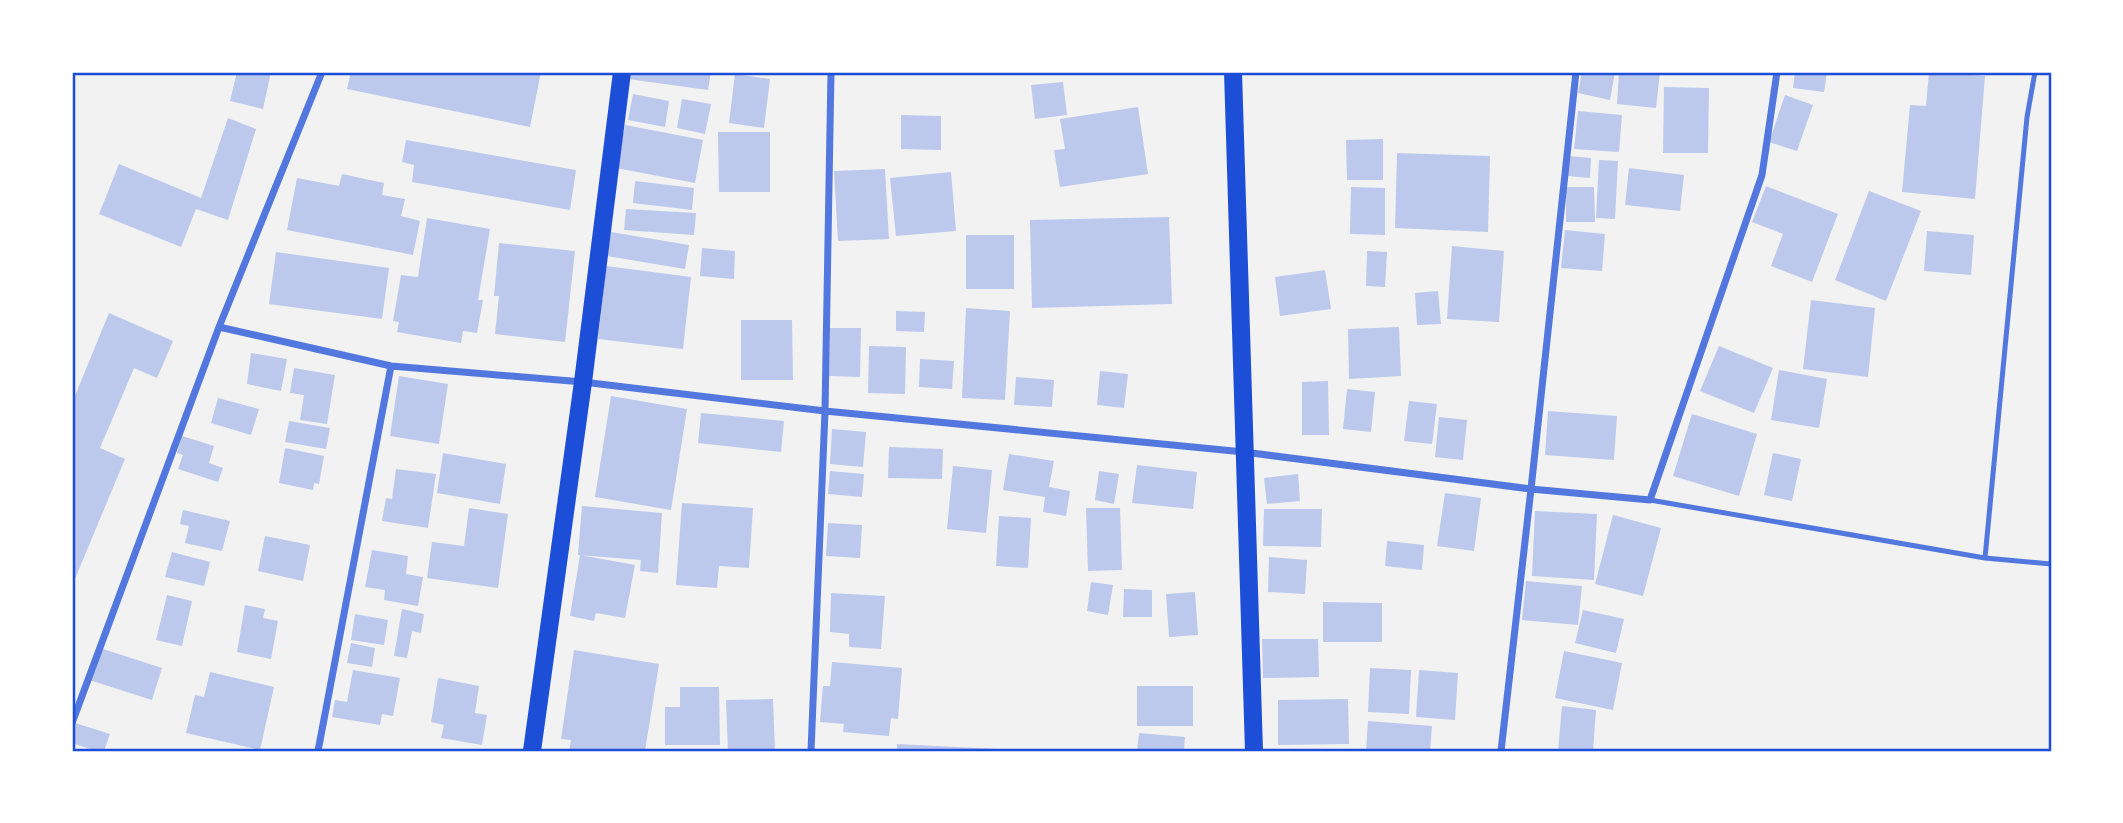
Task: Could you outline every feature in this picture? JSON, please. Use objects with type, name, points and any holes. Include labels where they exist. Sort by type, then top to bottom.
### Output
[{"type":"main road","points":[[532,751],[622,72]]},
{"type":"main road","points":[[1233,72],[1254,751]]},
{"type":"street","points":[[72,723],[219,327],[322,72]]},
{"type":"street","points":[[811,751],[825,411],[831,72]]},
{"type":"street","points":[[1501,751],[1576,72]]},
{"type":"street","points":[[219,327],[391,366],[583,382],[825,411],[1244,452],[1531,489],[1650,500],[1762,175],[1777,72]]},
{"type":"street","points":[[318,751],[391,366]]},
{"type":"lane","points":[[1985,558],[2026,117],[2035,72]]},
{"type":"lane","points":[[1650,500],[1985,558],[2051,564]]},
{"type":"building","points":[[237,72],[271,72],[263,109],[230,101]]},
{"type":"building","points":[[351,72],[541,72],[530,127],[347,89]]},
{"type":"building","points":[[629,72],[711,72],[708,90],[628,79]]},
{"type":"building","points":[[1582,72],[1615,72],[1610,100],[1578,93]]},
{"type":"building","points":[[1619,72],[1660,72],[1656,108],[1617,104]]},
{"type":"building","points":[[1795,72],[1827,72],[1824,92],[1793,88]]},
{"type":"building","points":[[1929,72],[1985,76],[1975,199],[1902,192],[1910,105],[1926,106]]},
{"type":"building","points":[[735,74],[770,79],[764,128],[729,123]]},
{"type":"building","points":[[1063,82],[1067,115],[1035,119],[1031,85]]},
{"type":"building","points":[[1664,87],[1709,88],[1708,153],[1663,153]]},
{"type":"building","points":[[633,94],[669,101],[665,127],[628,120]]},
{"type":"building","points":[[1785,95],[1813,105],[1797,151],[1769,142]]},
{"type":"building","points":[[682,99],[711,104],[705,134],[677,128]]},
{"type":"building","points":[[1138,107],[1148,174],[1060,187],[1054,150],[1065,149],[1060,119]]},
{"type":"building","points":[[1578,111],[1622,115],[1619,152],[1574,149]]},
{"type":"building","points":[[901,115],[941,116],[941,150],[901,149]]},
{"type":"building","points":[[228,118],[256,129],[228,220],[196,209],[181,247],[99,214],[119,164],[201,198]]},
{"type":"building","points":[[625,125],[703,140],[695,183],[616,168]]},
{"type":"building","points":[[718,132],[770,132],[770,192],[719,192]]},
{"type":"building","points":[[1383,139],[1383,180],[1347,180],[1346,140]]},
{"type":"building","points":[[406,140],[576,170],[570,210],[412,182],[414,165],[402,162]]},
{"type":"building","points":[[1397,153],[1490,156],[1488,232],[1395,228]]},
{"type":"building","points":[[1568,156],[1591,158],[1590,178],[1567,176]]},
{"type":"building","points":[[1599,160],[1618,161],[1615,219],[1596,218]]},
{"type":"building","points":[[1629,168],[1684,175],[1680,211],[1625,205]]},
{"type":"building","points":[[885,169],[889,239],[838,241],[834,171]]},
{"type":"building","points":[[951,172],[956,231],[896,236],[890,178]]},
{"type":"building","points":[[342,174],[384,183],[382,195],[405,199],[401,216],[420,221],[413,255],[287,230],[297,178],[339,186]]},
{"type":"building","points":[[635,181],[694,188],[692,210],[633,203]]},
{"type":"building","points":[[1766,186],[1838,214],[1812,282],[1771,266],[1783,234],[1752,222]]},
{"type":"building","points":[[1351,187],[1385,188],[1385,235],[1350,234]]},
{"type":"building","points":[[1566,187],[1594,187],[1595,222],[1566,222]]},
{"type":"building","points":[[1869,191],[1921,211],[1886,301],[1835,280]]},
{"type":"building","points":[[626,209],[696,213],[694,235],[624,230]]},
{"type":"building","points":[[1169,217],[1172,304],[1032,308],[1030,220]]},
{"type":"building","points":[[427,218],[490,229],[478,300],[483,300],[477,333],[463,331],[461,343],[397,332],[399,322],[393,321],[401,275],[418,277]]},
{"type":"building","points":[[1565,230],[1605,234],[1602,271],[1561,268]]},
{"type":"building","points":[[1927,231],[1974,235],[1971,275],[1924,271]]},
{"type":"building","points":[[611,232],[689,245],[685,269],[607,256]]},
{"type":"building","points":[[966,235],[1014,235],[1014,289],[966,289]]},
{"type":"building","points":[[499,243],[575,251],[565,342],[495,334],[499,296],[494,296]]},
{"type":"building","points":[[1452,246],[1504,251],[1499,322],[1447,319]]},
{"type":"building","points":[[702,248],[735,251],[734,279],[700,276]]},
{"type":"building","points":[[1367,251],[1387,252],[1385,287],[1366,286]]},
{"type":"building","points":[[276,252],[389,268],[382,319],[269,304]]},
{"type":"building","points":[[606,266],[691,277],[683,349],[598,339]]},
{"type":"building","points":[[1325,270],[1331,309],[1280,316],[1275,277]]},
{"type":"building","points":[[1438,291],[1441,324],[1417,325],[1415,293]]},
{"type":"building","points":[[1811,300],[1875,308],[1868,377],[1803,369]]},
{"type":"building","points":[[966,308],[1010,311],[1005,400],[962,398]]},
{"type":"building","points":[[896,311],[925,312],[924,332],[896,331]]},
{"type":"building","points":[[109,313],[173,341],[157,378],[134,368],[100,448],[125,459],[72,586],[72,403]]},
{"type":"building","points":[[741,320],[792,320],[793,380],[741,380]]},
{"type":"building","points":[[1399,327],[1401,376],[1349,379],[1348,329]]},
{"type":"building","points":[[830,328],[861,328],[860,377],[829,376]]},
{"type":"building","points":[[869,346],[906,347],[905,394],[868,393]]},
{"type":"building","points":[[1719,346],[1773,368],[1754,413],[1700,391]]},
{"type":"building","points":[[251,353],[287,359],[281,391],[247,384]]},
{"type":"building","points":[[920,359],[954,361],[952,389],[919,387]]},
{"type":"building","points":[[294,368],[335,375],[327,424],[300,420],[304,395],[290,393]]},
{"type":"building","points":[[1779,370],[1827,379],[1819,428],[1771,420]]},
{"type":"building","points":[[1100,371],[1128,374],[1124,408],[1097,405]]},
{"type":"building","points":[[399,376],[448,384],[439,444],[390,436]]},
{"type":"building","points":[[1016,377],[1054,380],[1052,407],[1014,405]]},
{"type":"building","points":[[1328,381],[1329,435],[1302,435],[1302,382]]},
{"type":"building","points":[[1347,389],[1375,392],[1371,432],[1343,429]]},
{"type":"building","points":[[611,396],[687,409],[671,510],[595,497]]},
{"type":"building","points":[[218,398],[259,409],[251,435],[211,423]]},
{"type":"building","points":[[1409,401],[1437,404],[1432,444],[1404,441]]},
{"type":"building","points":[[1548,411],[1617,416],[1614,460],[1545,455]]},
{"type":"building","points":[[701,413],[784,421],[781,452],[698,443]]},
{"type":"building","points":[[1692,414],[1757,434],[1739,496],[1673,476]]},
{"type":"building","points":[[1439,417],[1467,420],[1463,460],[1435,457]]},
{"type":"building","points":[[289,421],[330,428],[326,449],[285,442]]},
{"type":"building","points":[[832,429],[866,432],[863,467],[830,464]]},
{"type":"building","points":[[182,436],[214,446],[209,463],[223,468],[218,482],[178,469],[183,455],[177,453]]},
{"type":"building","points":[[889,447],[943,449],[942,479],[888,478]]},
{"type":"building","points":[[285,448],[324,456],[319,484],[314,483],[313,490],[279,483]]},
{"type":"building","points":[[443,453],[506,464],[500,504],[437,493]]},
{"type":"building","points":[[1773,453],[1801,459],[1792,501],[1764,495]]},
{"type":"building","points":[[1009,454],[1054,461],[1049,487],[1070,491],[1066,516],[1043,512],[1045,497],[1003,490]]},
{"type":"building","points":[[1137,465],[1197,472],[1193,509],[1132,503]]},
{"type":"building","points":[[953,466],[992,470],[986,533],[947,529]]},
{"type":"building","points":[[396,469],[436,474],[428,528],[382,521],[386,498],[392,499]]},
{"type":"building","points":[[830,471],[864,474],[862,497],[828,494]]},
{"type":"building","points":[[1099,471],[1119,474],[1114,504],[1095,500]]},
{"type":"building","points":[[1298,474],[1300,501],[1267,504],[1264,478]]},
{"type":"building","points":[[1445,493],[1481,498],[1474,551],[1437,546]]},
{"type":"building","points":[[682,503],[753,508],[749,568],[719,566],[717,588],[676,585]]},
{"type":"building","points":[[582,506],[662,513],[658,573],[640,571],[641,560],[578,555]]},
{"type":"building","points":[[469,508],[508,514],[498,588],[427,578],[432,542],[464,546]]},
{"type":"building","points":[[1086,508],[1120,508],[1122,570],[1088,571]]},
{"type":"building","points":[[1264,509],[1322,509],[1321,547],[1263,546]]},
{"type":"building","points":[[183,510],[230,521],[222,551],[185,543],[189,526],[180,524]]},
{"type":"building","points":[[1535,511],[1597,514],[1594,580],[1532,576]]},
{"type":"building","points":[[1613,515],[1661,528],[1643,596],[1595,584]]},
{"type":"building","points":[[999,516],[1031,518],[1028,568],[996,566]]},
{"type":"building","points":[[828,523],[862,525],[860,558],[826,556]]},
{"type":"building","points":[[265,536],[310,545],[303,581],[258,571]]},
{"type":"building","points":[[1387,541],[1424,545],[1422,570],[1385,566]]},
{"type":"building","points":[[372,550],[408,556],[406,574],[423,577],[418,606],[384,600],[385,590],[365,587]]},
{"type":"building","points":[[172,552],[210,562],[204,586],[165,577]]},
{"type":"building","points":[[580,555],[635,565],[625,618],[596,613],[594,621],[570,616]]},
{"type":"building","points":[[1269,557],[1307,560],[1305,594],[1268,592]]},
{"type":"building","points":[[1526,581],[1582,586],[1578,625],[1522,620]]},
{"type":"building","points":[[1091,582],[1113,585],[1108,615],[1087,611]]},
{"type":"building","points":[[1124,589],[1152,590],[1152,617],[1123,617]]},
{"type":"building","points":[[1195,592],[1198,635],[1169,637],[1166,594]]},
{"type":"building","points":[[831,593],[885,596],[881,649],[849,647],[849,634],[830,632]]},
{"type":"building","points":[[167,595],[192,601],[182,646],[156,640]]},
{"type":"building","points":[[1323,602],[1382,603],[1382,642],[1323,642]]},
{"type":"building","points":[[245,605],[265,609],[263,618],[278,621],[271,659],[237,652]]},
{"type":"building","points":[[402,609],[424,614],[421,633],[412,631],[407,658],[394,656]]},
{"type":"building","points":[[1583,610],[1624,619],[1616,653],[1575,643]]},
{"type":"building","points":[[355,614],[388,620],[384,645],[351,640]]},
{"type":"building","points":[[1262,639],[1318,639],[1319,677],[1263,678]]},
{"type":"building","points":[[351,643],[375,648],[372,667],[347,663]]},
{"type":"building","points":[[97,647],[162,668],[152,700],[86,679]]},
{"type":"building","points":[[574,650],[659,664],[645,751],[569,751],[571,740],[561,739]]},
{"type":"building","points":[[1564,651],[1622,663],[1613,710],[1555,698]]},
{"type":"building","points":[[832,662],[902,668],[898,719],[891,718],[889,736],[843,732],[844,724],[820,722],[823,686],[830,686]]},
{"type":"building","points":[[1370,668],[1411,670],[1409,714],[1368,712]]},
{"type":"building","points":[[353,670],[400,678],[393,716],[382,714],[380,725],[332,717],[335,700],[347,702]]},
{"type":"building","points":[[1419,670],[1458,673],[1455,720],[1416,717]]},
{"type":"building","points":[[210,672],[274,687],[260,750],[186,733],[195,695],[204,697]]},
{"type":"building","points":[[438,678],[479,686],[475,713],[487,715],[482,745],[441,738],[444,725],[431,722]]},
{"type":"building","points":[[1137,686],[1193,686],[1193,726],[1137,726]]},
{"type":"building","points":[[680,687],[719,687],[720,745],[665,745],[665,707],[680,707]]},
{"type":"building","points":[[773,699],[775,751],[728,751],[726,700]]},
{"type":"building","points":[[1348,699],[1349,744],[1278,745],[1278,700]]},
{"type":"building","points":[[1562,706],[1596,710],[1593,751],[1558,751]]},
{"type":"building","points":[[1368,721],[1432,726],[1430,751],[1366,751]]},
{"type":"building","points":[[72,722],[110,734],[104,751],[72,743]]},
{"type":"building","points":[[1139,733],[1185,737],[1184,751],[1137,751]]},
{"type":"building","points":[[897,744],[997,749],[997,751],[897,751]]}]
